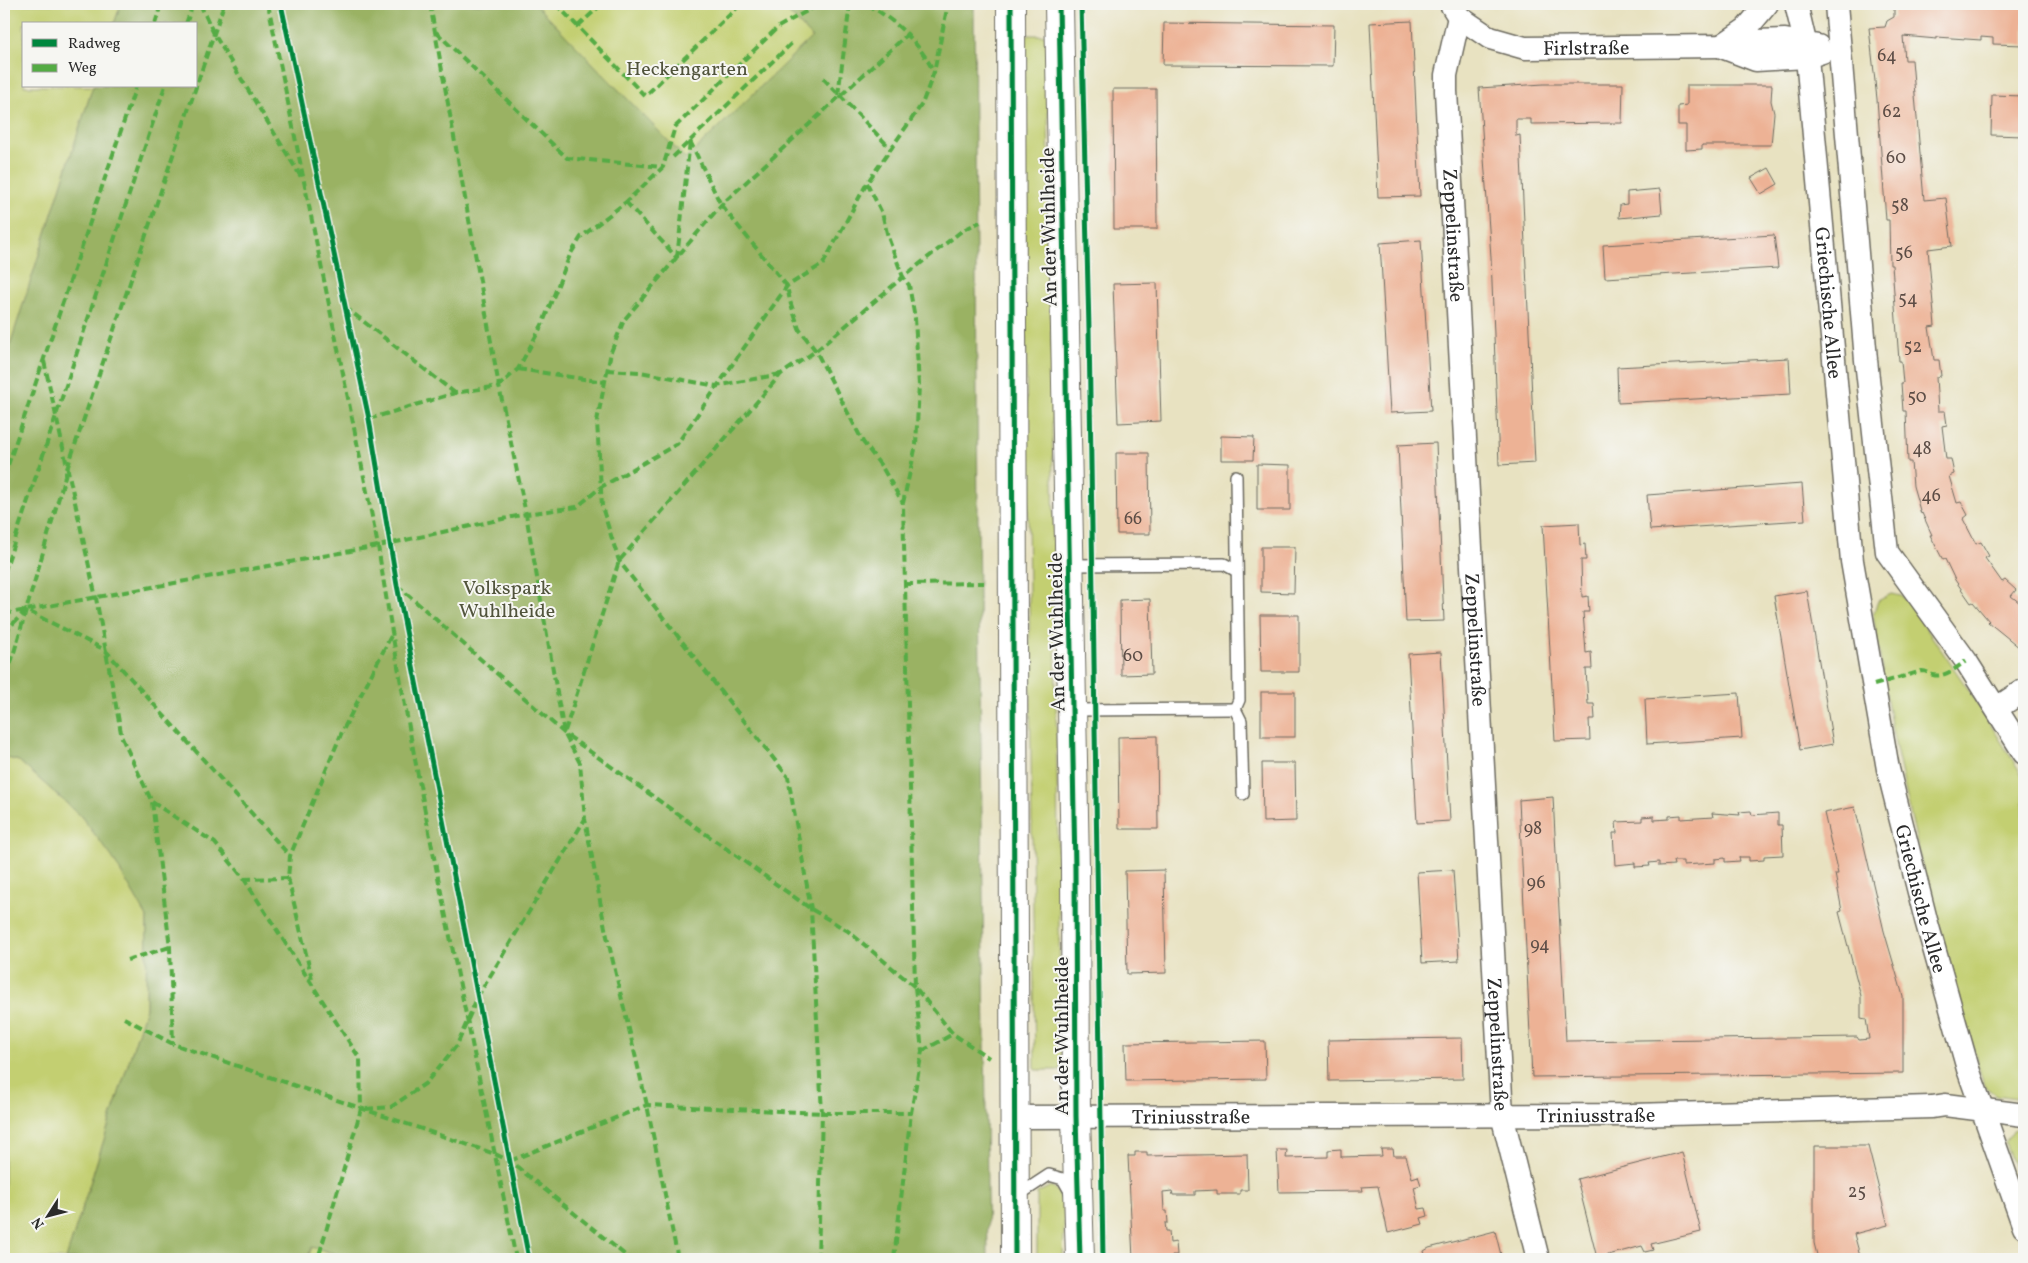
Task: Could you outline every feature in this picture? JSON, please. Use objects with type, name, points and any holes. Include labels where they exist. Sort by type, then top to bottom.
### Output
[{"type":"main road","name":"An der Wuhlheide","points":[[1011,4],[1015,1259]]},
{"type":"main road","name":"An der Wuhlheide","points":[[1059,4],[1073,710],[1076,1116],[1080,1259]]},
{"type":"street","points":[[1721,46],[1746,29],[1767,4]]},
{"type":"street","name":"Griechische Allee","points":[[1796,4],[1807,51],[1852,561],[1888,769],[1926,920],[1982,1110],[2024,1226]]},
{"type":"street","name":"Griechische Allee","points":[[1836,4],[1866,360],[1887,552]]},
{"type":"street","name":"Firlstraße","points":[[1457,8],[1490,38],[1525,48],[1721,46],[1756,41],[1785,40],[1807,51],[1839,48]]},
{"type":"street","name":"Zeppelinstraße","points":[[1457,8],[1447,68],[1446,91],[1502,1115],[1538,1259]]},
{"type":"street","points":[[1852,561],[1887,552],[1941,624],[1997,708],[2024,753]]},
{"type":"street","points":[[1997,708],[2024,690]]},
{"type":"street","name":"Triniusstraße","points":[[1016,1117],[1632,1115],[1924,1108],[1945,1105],[2024,1115]]},
{"type":"lane","points":[[1236,476],[1239,700],[1235,709],[1241,721],[1243,794]]},
{"type":"lane","name":"An der Wuhlheide","points":[[1069,565],[1224,564],[1236,570]]},
{"type":"lane","name":"An der Wuhlheide","points":[[1073,710],[1235,709]]},
{"type":"lane","points":[[1014,1199],[1049,1175],[1063,1179],[1078,1205]]},
{"type":"green space","points":[[4,4],[121,4],[115,22],[22,22],[22,88],[92,88],[4,364]]},
{"type":"green space","name":"Volkspark Wuhlheide","points":[[121,4],[535,4],[686,159],[812,37],[780,4],[974,4],[978,521],[988,1259],[354,1259],[312,1247],[307,1259],[66,1259],[146,1008],[147,917],[112,857],[80,815],[19,761],[4,757],[4,364],[92,88],[198,88],[198,22],[115,22]]},
{"type":"green space","name":"Heckengarten","points":[[535,4],[780,4],[812,37],[686,160]]},
{"type":"green space","points":[[1022,35],[1047,35],[1061,1070],[1035,1070]]},
{"type":"green space","points":[[1891,594],[1901,596],[1908,602],[1970,692],[2024,778],[2024,1099],[1996,1095],[1984,1086],[1923,870],[1892,730],[1873,615],[1878,601]]},
{"type":"green space","points":[[4,757],[19,761],[80,815],[112,856],[147,917],[146,1008],[66,1259],[4,1259]]},
{"type":"green space","points":[[2015,1129],[2024,1131],[2024,1197],[2005,1142]]},
{"type":"green space","points":[[1051,1186],[1057,1191],[1063,1208],[1063,1259],[1037,1259],[1037,1193]]},
{"type":"green space","points":[[312,1247],[354,1259],[307,1259]]},
{"type":"building","points":[[1894,4],[2024,4],[2024,45],[1993,44],[1993,38],[1981,37],[1981,40],[1903,36],[1905,60],[1912,60],[1924,200],[1946,198],[1952,246],[1928,249],[1935,326],[1929,327],[1934,360],[1939,360],[1941,376],[1936,377],[1938,411],[1945,411],[1947,425],[1942,426],[1946,459],[1951,459],[1954,474],[1949,476],[1957,503],[1961,502],[1968,515],[1963,519],[1976,544],[1981,542],[1989,556],[1985,558],[2002,582],[2005,580],[2016,590],[2011,596],[2024,606],[2024,643],[2020,648],[1988,622],[1973,602],[1971,603],[1955,580],[1930,535],[1932,535],[1921,514],[1913,486],[1911,462],[1908,462],[1906,411],[1903,411],[1901,383],[1903,383],[1901,361],[1899,361],[1892,265],[1890,265],[1889,220],[1886,220],[1877,99],[1869,28],[1885,27],[1887,21],[1894,17]]},
{"type":"building","points":[[1412,21],[1420,196],[1378,197],[1370,23]]},
{"type":"building","points":[[1164,23],[1334,25],[1333,66],[1163,65]]},
{"type":"building","points":[[1544,84],[1623,84],[1622,123],[1531,124],[1531,119],[1516,119],[1516,136],[1520,135],[1535,463],[1499,465],[1491,257],[1479,88]]},
{"type":"building","points":[[1687,85],[1772,85],[1771,101],[1774,113],[1771,145],[1702,145],[1702,149],[1686,150],[1686,125],[1678,125],[1678,106],[1687,105]]},
{"type":"building","points":[[1113,89],[1156,89],[1157,229],[1114,229]]},
{"type":"building","points":[[1992,95],[2024,96],[2024,136],[1991,135]]},
{"type":"building","points":[[1769,168],[1778,184],[1761,194],[1751,178]]},
{"type":"building","points":[[1660,189],[1662,214],[1619,218],[1620,205],[1627,204],[1627,192]]},
{"type":"building","points":[[1774,235],[1778,268],[1605,278],[1603,245]]},
{"type":"building","points":[[1421,240],[1431,411],[1390,413],[1380,243]]},
{"type":"building","points":[[1157,283],[1161,421],[1118,423],[1113,284]]},
{"type":"building","points":[[1789,358],[1791,394],[1618,403],[1617,367]]},
{"type":"building","points":[[1221,436],[1254,437],[1253,460],[1221,460]]},
{"type":"building","points":[[1436,443],[1444,621],[1406,622],[1398,445]]},
{"type":"building","points":[[1116,453],[1149,453],[1150,534],[1117,534]]},
{"type":"building","points":[[1257,464],[1290,465],[1290,510],[1257,510]]},
{"type":"building","points":[[1802,484],[1805,520],[1650,530],[1647,495]]},
{"type":"building","points":[[1579,523],[1580,545],[1585,544],[1586,560],[1581,560],[1582,597],[1588,596],[1589,612],[1583,612],[1586,653],[1591,652],[1592,669],[1586,669],[1588,704],[1594,704],[1595,719],[1589,719],[1590,740],[1555,741],[1543,525]]},
{"type":"building","points":[[1261,547],[1295,547],[1294,593],[1261,592]]},
{"type":"building","points":[[1807,591],[1833,744],[1800,750],[1774,596]]},
{"type":"building","points":[[1150,599],[1152,674],[1121,675],[1120,600]]},
{"type":"building","points":[[1260,615],[1299,615],[1299,672],[1261,672]]},
{"type":"building","points":[[1441,652],[1450,821],[1417,823],[1408,654]]},
{"type":"building","points":[[1261,692],[1295,692],[1295,737],[1261,737]]},
{"type":"building","points":[[1739,693],[1742,738],[1647,744],[1645,699]]},
{"type":"building","points":[[1157,736],[1158,829],[1119,829],[1118,737]]},
{"type":"building","points":[[1262,763],[1295,763],[1296,821],[1263,822]]},
{"type":"building","points":[[1553,797],[1566,1041],[1857,1037],[1859,1040],[1869,1039],[1866,1019],[1861,1018],[1861,996],[1839,912],[1842,911],[1835,874],[1838,874],[1824,813],[1855,807],[1884,931],[1903,996],[1903,1073],[1532,1077],[1519,800]]},
{"type":"building","points":[[1751,811],[1752,815],[1778,813],[1778,825],[1782,825],[1783,855],[1764,856],[1764,860],[1749,861],[1749,857],[1739,857],[1740,861],[1725,862],[1725,858],[1715,859],[1715,863],[1683,865],[1683,861],[1673,861],[1674,865],[1659,866],[1659,862],[1649,863],[1650,866],[1635,867],[1635,863],[1615,865],[1613,833],[1617,833],[1616,822],[1642,821],[1642,817],[1654,816],[1654,820],[1669,819],[1669,816],[1681,815],[1681,819],[1713,817],[1712,813],[1740,815],[1739,812]]},
{"type":"building","points":[[1164,870],[1166,973],[1127,974],[1125,871]]},
{"type":"building","points":[[1453,870],[1459,961],[1422,963],[1417,872]]},
{"type":"building","points":[[1462,1038],[1463,1079],[1329,1081],[1328,1040]]},
{"type":"building","points":[[1265,1041],[1266,1079],[1126,1081],[1125,1043]]},
{"type":"building","points":[[1814,1146],[1868,1146],[1888,1225],[1854,1234],[1861,1259],[1818,1259],[1814,1243]]},
{"type":"building","points":[[1341,1149],[1341,1157],[1382,1156],[1381,1149],[1393,1149],[1394,1156],[1406,1156],[1412,1178],[1418,1176],[1421,1185],[1414,1187],[1419,1209],[1426,1208],[1428,1216],[1421,1218],[1423,1224],[1388,1233],[1378,1186],[1362,1187],[1363,1191],[1279,1192],[1277,1150],[1287,1150],[1286,1158],[1328,1157],[1328,1150]]},
{"type":"building","points":[[1135,1152],[1147,1152],[1147,1156],[1247,1154],[1248,1190],[1240,1190],[1240,1194],[1217,1194],[1217,1190],[1195,1191],[1195,1195],[1173,1195],[1172,1191],[1163,1192],[1164,1211],[1167,1211],[1168,1223],[1165,1223],[1166,1231],[1169,1231],[1170,1243],[1176,1242],[1177,1255],[1172,1255],[1172,1259],[1133,1259],[1128,1156],[1135,1156]]},
{"type":"building","points":[[1682,1152],[1701,1232],[1651,1244],[1653,1250],[1645,1252],[1642,1246],[1597,1258],[1577,1179]]},
{"type":"building","points":[[1495,1231],[1502,1259],[1426,1259],[1424,1251],[1429,1248]]},
{"type":"marked path","points":[[156,22],[161,4]]},
{"type":"marked path","points":[[187,22],[193,4]]},
{"type":"marked path","points":[[200,4],[214,34],[301,177]]},
{"type":"marked path","points":[[198,81],[224,4]]},
{"type":"marked path","points":[[268,4],[378,546],[409,725],[443,903],[516,1259]]},
{"type":"marked path","points":[[430,4],[499,386],[526,514],[564,733],[580,763],[585,819],[605,928],[647,1105],[678,1259]]},
{"type":"marked path","points":[[556,4],[645,96],[741,4]]},
{"type":"marked path","points":[[578,26],[602,4]]},
{"type":"marked path","points":[[369,419],[455,393],[499,386],[518,369],[542,325],[570,255],[581,237],[626,202],[663,167],[675,127],[778,27],[820,4]]},
{"type":"marked path","points":[[838,95],[850,4]]},
{"type":"marked path","points":[[867,4],[906,33],[921,51],[934,72]]},
{"type":"marked path","points":[[4,614],[378,546],[526,514],[577,507],[601,487],[677,444],[787,286],[823,264],[867,183],[922,104],[934,72],[948,4]]},
{"type":"marked path","points":[[436,32],[567,158],[663,167]]},
{"type":"marked path","points":[[818,1259],[822,1113],[811,909],[788,777],[619,561],[602,507],[597,421],[611,352],[624,320],[721,205],[909,33]]},
{"type":"marked path","points":[[673,157],[793,42]]},
{"type":"marked path","points":[[823,78],[892,150]]},
{"type":"marked path","points":[[4,477],[135,88]]},
{"type":"marked path","points":[[4,573],[164,88]]},
{"type":"marked path","points":[[4,687],[68,466],[196,88]]},
{"type":"marked path","points":[[690,141],[721,205],[787,286],[799,329],[816,351],[863,442],[882,467],[903,503]]},
{"type":"marked path","points":[[677,258],[690,141]]},
{"type":"marked path","points":[[867,183],[882,213],[888,237],[903,277],[909,285],[915,318],[919,385],[916,445],[903,503],[915,987],[922,1051],[911,1113],[894,1259]]},
{"type":"marked path","points":[[626,202],[677,258]]},
{"type":"marked path","points":[[565,731],[619,561],[781,374],[816,351],[903,277],[963,230],[980,222]]},
{"type":"marked path","points":[[345,307],[455,393]]},
{"type":"marked path","points":[[44,361],[96,598],[122,738],[152,802],[170,947],[173,1044]]},
{"type":"marked path","points":[[518,369],[604,382]]},
{"type":"marked path","points":[[607,370],[640,372],[716,386],[781,374]]},
{"type":"marked path","points":[[905,584],[984,583]]},
{"type":"marked path","points":[[397,585],[564,733],[811,909],[848,931],[915,987],[953,1034],[989,1058]]},
{"type":"marked path","points":[[4,633],[26,610],[105,650],[290,856]]},
{"type":"marked path","points":[[312,979],[288,878],[290,856],[342,732],[393,632]]},
{"type":"marked path","points":[[1874,685],[1922,671],[1937,676],[1942,675],[1966,661]]},
{"type":"marked path","points":[[152,802],[215,843],[244,879],[360,1059],[361,1109],[318,1259]]},
{"type":"marked path","points":[[366,1109],[391,1107],[426,1083],[457,1045],[478,996],[585,819]]},
{"type":"marked path","points":[[244,879],[288,878]]},
{"type":"marked path","points":[[127,960],[170,947]]},
{"type":"marked path","points":[[124,1018],[173,1044],[495,1154],[510,1161],[630,1259]]},
{"type":"marked path","points":[[922,1051],[953,1034]]},
{"type":"marked path","points":[[510,1161],[647,1105],[822,1113],[911,1113]]},
{"type":"cycle path","points":[[281,4],[369,419],[397,585],[529,1259]]},
{"type":"cycle path","points":[[1011,4],[1015,1259]]},
{"type":"cycle path","points":[[1059,4],[1075,868],[1076,1116],[1080,1259]]},
{"type":"cycle path","points":[[1081,4],[1089,329],[1103,1259]]}]
